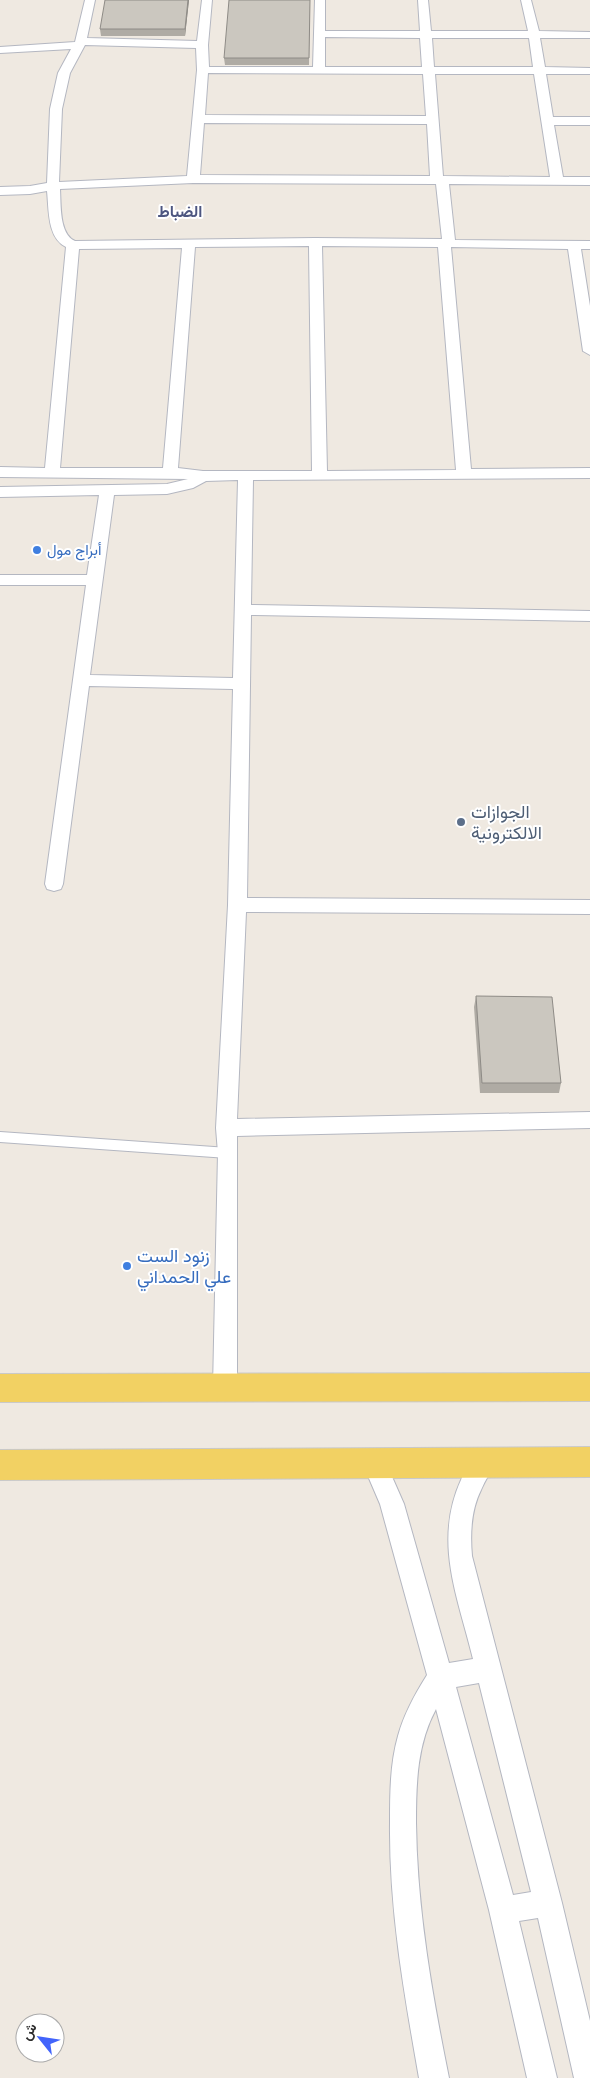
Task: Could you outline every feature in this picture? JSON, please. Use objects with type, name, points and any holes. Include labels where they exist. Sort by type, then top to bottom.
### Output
[{"type":"main road","points":[[0,1388],[590,1387]]},
{"type":"main road","points":[[0,1465],[590,1462]]},
{"type":"street","points":[[90,0],[80,43],[64,73],[56,109],[53,186],[56,218],[64,241],[73,245],[315,242],[590,245]]},
{"type":"street","points":[[192,179],[203,70],[202,45],[207,0]]},
{"type":"street","points":[[319,70],[320,0]]},
{"type":"street","points":[[423,0],[433,120],[447,243],[464,473]]},
{"type":"street","points":[[526,0],[534,35],[557,180]]},
{"type":"street","points":[[320,34],[590,35]]},
{"type":"street","points":[[0,50],[80,43],[202,45]]},
{"type":"street","points":[[203,70],[590,71]]},
{"type":"street","points":[[198,119],[433,120]]},
{"type":"street","points":[[547,121],[590,121]]},
{"type":"street","points":[[0,191],[30,190],[53,186],[192,179],[590,181]]},
{"type":"street","points":[[315,242],[320,476]]},
{"type":"street","points":[[170,473],[189,244]]},
{"type":"street","points":[[52,472],[73,245]]},
{"type":"street","points":[[574,246],[590,351]]},
{"type":"street","points":[[0,472],[170,473],[203,476],[590,473]]},
{"type":"street","points":[[0,492],[178,488],[188,486],[203,476]]},
{"type":"street","points":[[225,1388],[228,1153],[226,1128],[237,905],[246,476]]},
{"type":"street","points":[[54,884],[107,490]]},
{"type":"street","points":[[0,580],[95,580]]},
{"type":"street","points":[[244,610],[590,616]]},
{"type":"street","points":[[82,680],[242,684]]},
{"type":"street","points":[[237,905],[590,908]]},
{"type":"street","points":[[226,1128],[590,1120]]},
{"type":"street","points":[[374,1462],[392,1504],[440,1677],[503,1910],[542,2078]]},
{"type":"street","points":[[484,1462],[467,1490],[462,1505],[458,1538],[460,1556],[548,1902],[589,2078]]},
{"type":"street","points":[[434,2078],[407,1925],[403,1857],[405,1764],[411,1737],[428,1696],[440,1677],[489,1669]]},
{"type":"street","points":[[503,1910],[548,1902]]},
{"type":"lane","points":[[0,1137],[228,1153]]},
{"type":"building","points":[[105,0],[188,0],[185,29],[100,29]]},
{"type":"building","points":[[229,0],[310,0],[309,58],[224,58]]},
{"type":"building","points":[[476,996],[552,997],[561,1083],[482,1083]]},
{"type":"place","name":"أبراج مول","points":[[37,550]]},
{"type":"place","name":"الجوازات الالكترونية","points":[[461,822]]},
{"type":"place","name":"زنود الست علي الحمداني","points":[[127,1266]]},
{"type":"district","name":"الضباط","points":[[180,211]]}]
